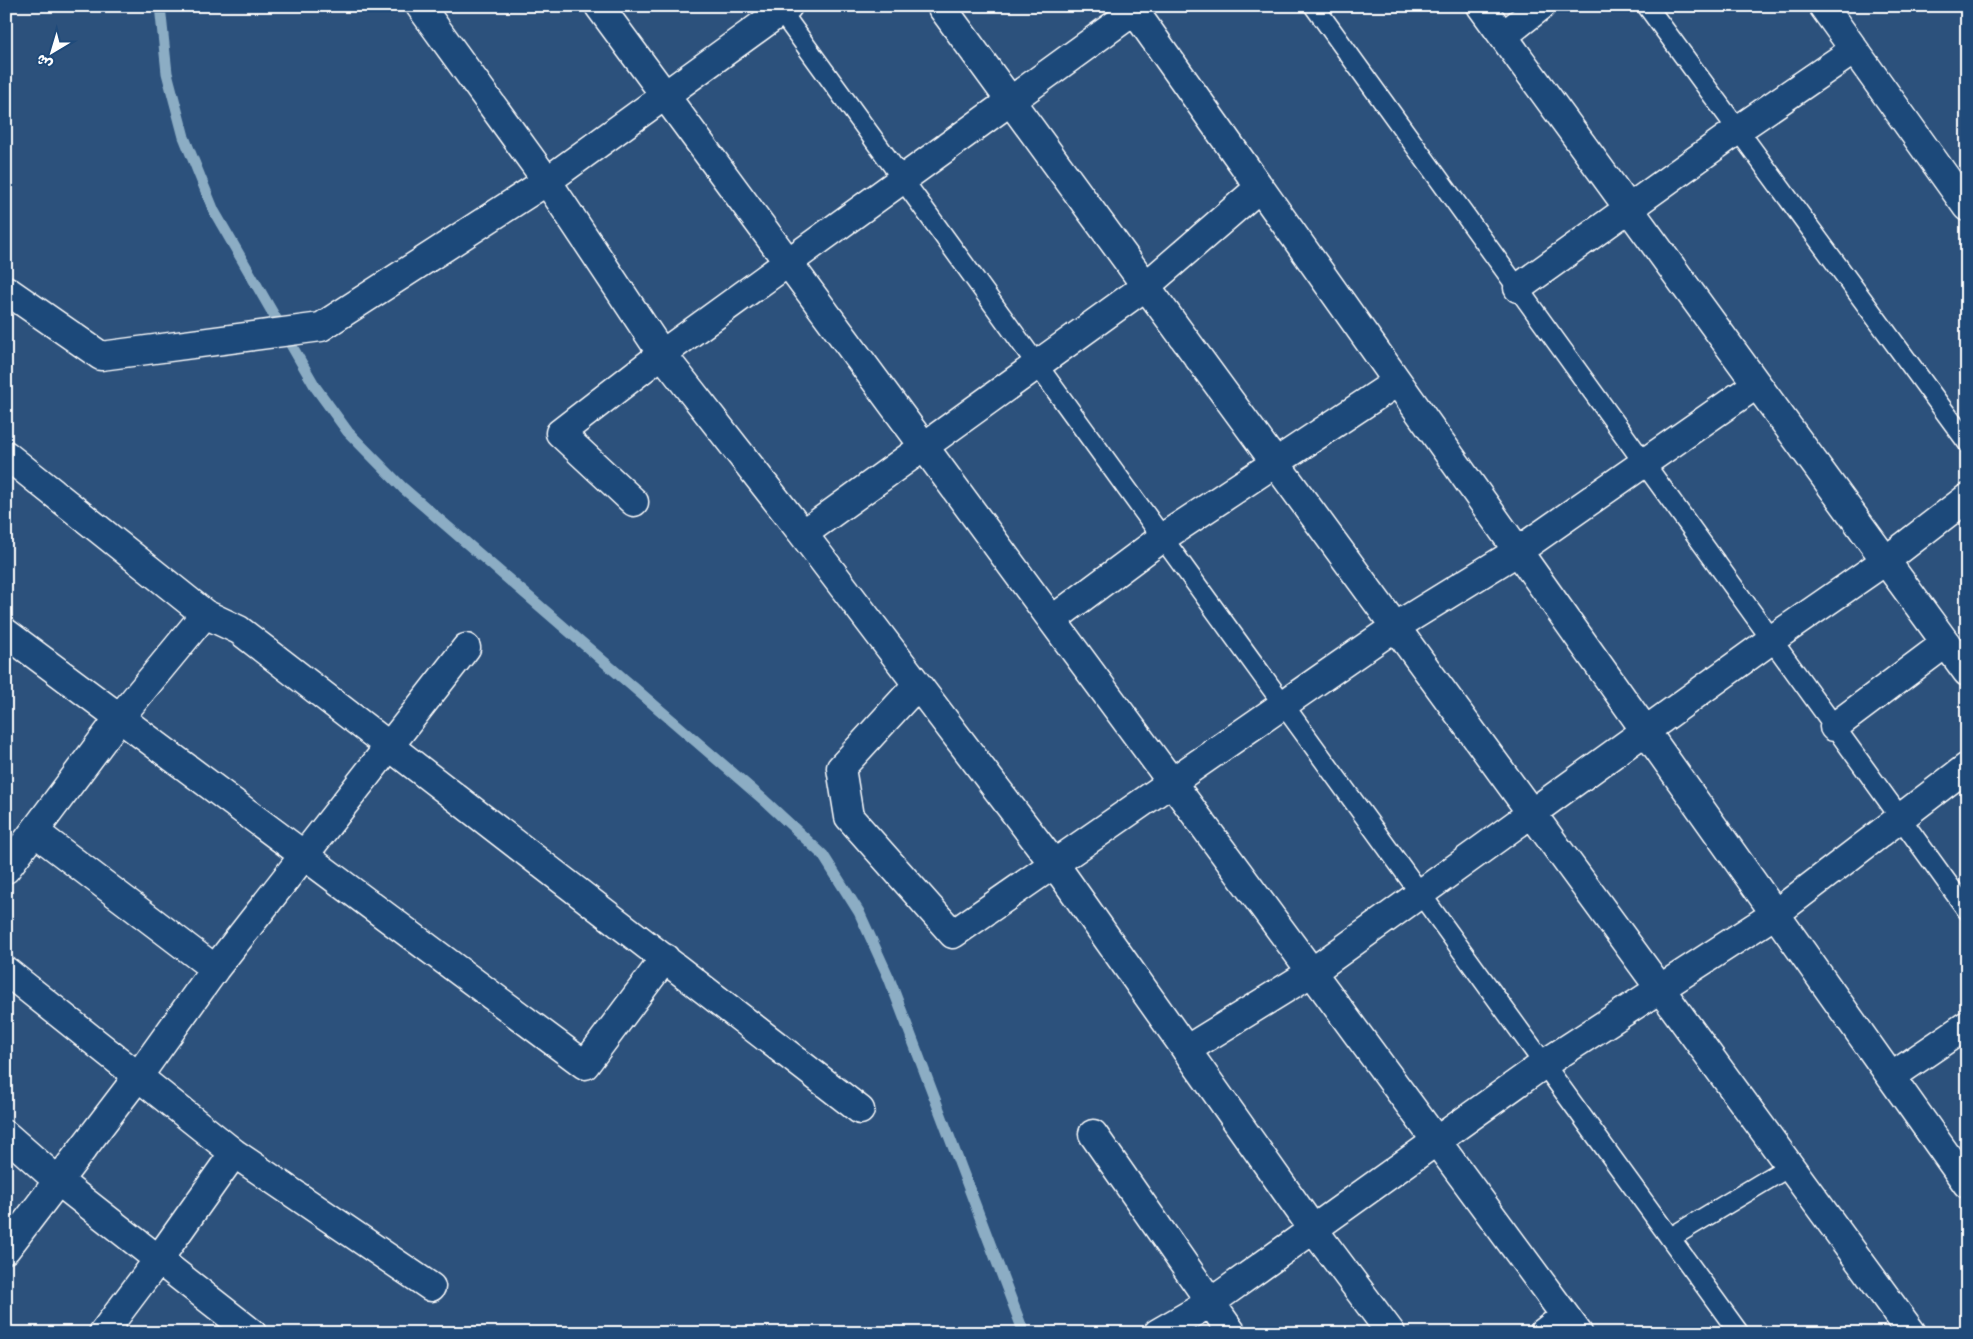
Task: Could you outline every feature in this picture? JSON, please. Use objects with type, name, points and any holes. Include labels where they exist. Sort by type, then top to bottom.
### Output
[{"type":"street","points":[[420,6],[548,181],[662,354],[802,534],[1053,865],[1313,1229],[1391,1333]]},
{"type":"street","points":[[599,6],[1572,1324],[1543,1333]]},
{"type":"street","points":[[941,6],[1912,1333]]},
{"type":"street","points":[[1481,6],[1967,672]]},
{"type":"street","points":[[1503,36],[1541,6]]},
{"type":"street","points":[[1823,6],[1967,207]]},
{"type":"street","points":[[6,290],[101,356],[321,327],[548,181],[782,8]]},
{"type":"street","points":[[634,502],[560,433],[662,354],[1135,8],[1259,188],[1967,1184]]},
{"type":"street","points":[[1518,288],[1739,129],[1854,50]]},
{"type":"street","points":[[802,534],[1146,286],[1259,188]]},
{"type":"street","points":[[1052,620],[1162,538],[1397,382]]},
{"type":"street","points":[[917,685],[841,768],[849,817],[953,934],[1395,627],[1518,551],[1756,384]]},
{"type":"street","points":[[6,454],[205,614],[239,630],[860,1110]]},
{"type":"street","points":[[1186,1050],[1312,972],[1771,640],[1886,560],[1967,498]]},
{"type":"street","points":[[6,869],[120,717],[205,614]]},
{"type":"street","points":[[6,633],[586,1065],[665,958]]},
{"type":"street","points":[[1834,727],[1946,643]]},
{"type":"street","points":[[6,1249],[139,1075],[215,968],[466,648]]},
{"type":"street","points":[[1158,1333],[1210,1302],[1544,1064],[1775,914],[1967,767]]},
{"type":"street","points":[[35,832],[215,968]]},
{"type":"street","points":[[6,971],[139,1075],[234,1153],[431,1287]]},
{"type":"street","points":[[1891,1078],[1967,1025]]},
{"type":"street","points":[[1093,1134],[1232,1333]]},
{"type":"street","points":[[6,1135],[57,1180],[252,1333]]},
{"type":"street","points":[[103,1333],[158,1260],[234,1153]]},
{"type":"lane","points":[[1314,6],[1967,910]]},
{"type":"lane","points":[[1647,6],[1967,442]]},
{"type":"lane","points":[[782,8],[902,180],[1739,1333]]},
{"type":"lane","points":[[1670,1238],[1790,1166]]},
{"type":"waterway","points":[[160,6],[167,73],[184,137],[214,211],[316,388],[348,432],[403,488],[764,800],[823,855],[859,912],[889,978],[1024,1333]]}]
